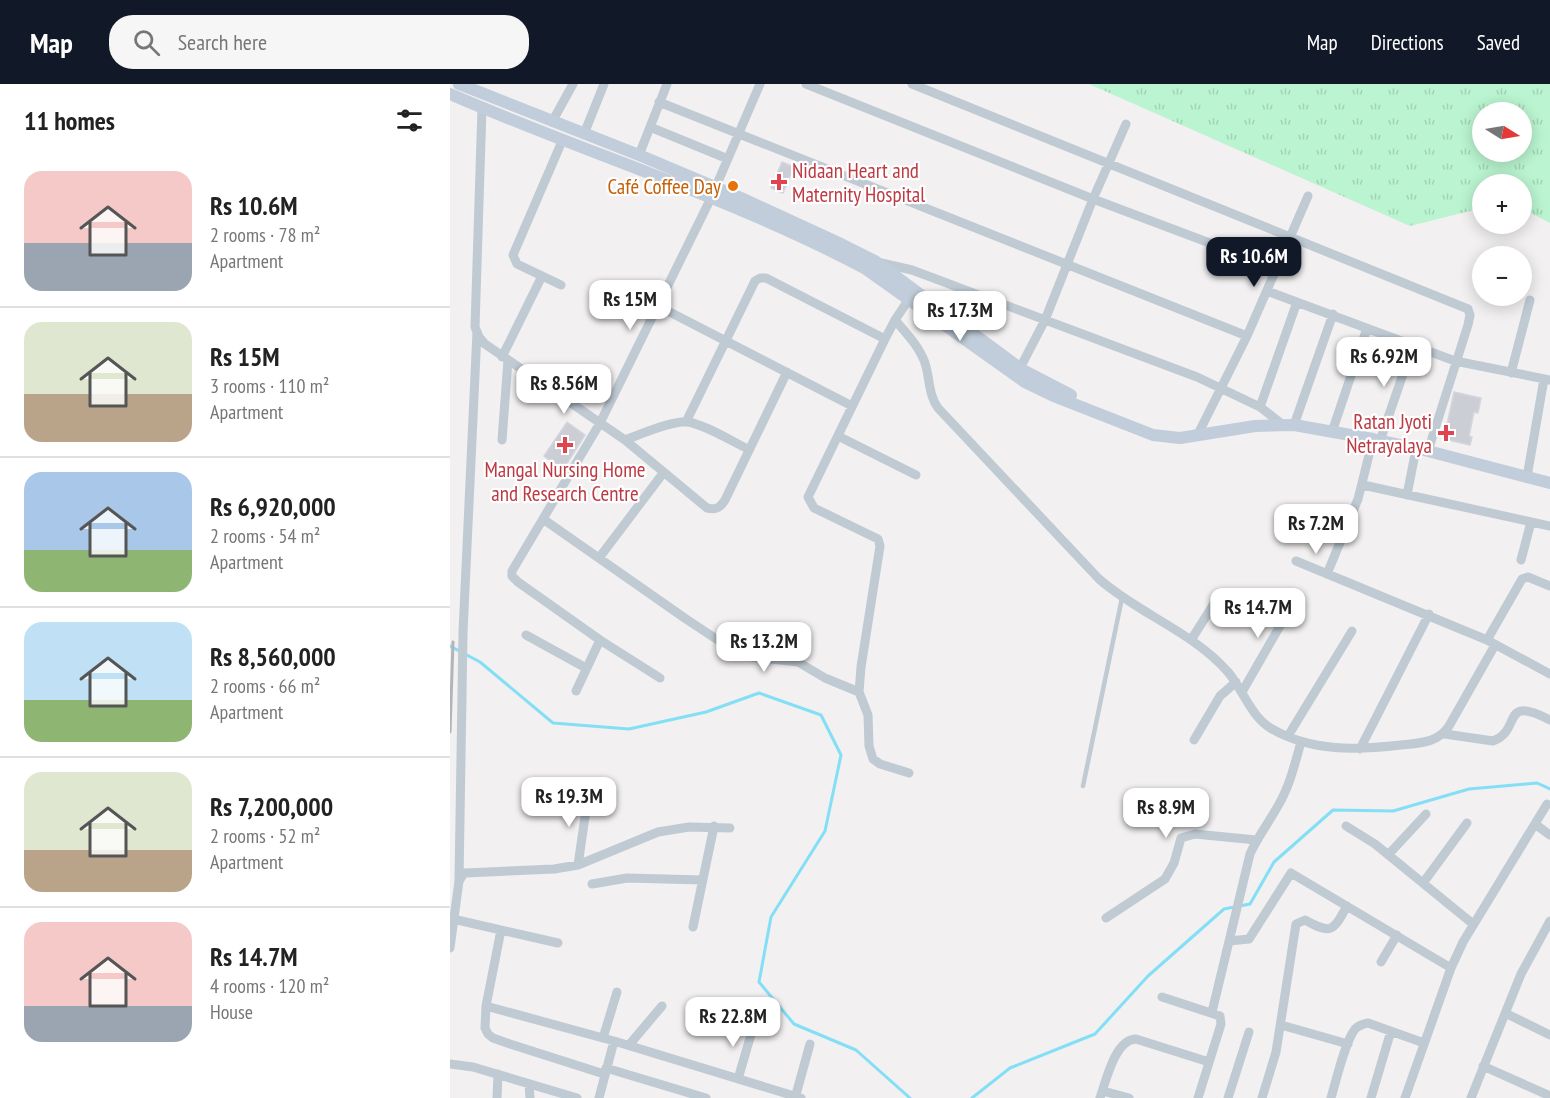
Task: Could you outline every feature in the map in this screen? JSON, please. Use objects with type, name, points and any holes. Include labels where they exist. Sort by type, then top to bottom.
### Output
[{"type":"main road","points":[[459,84],[639,155],[842,256],[870,265],[1056,397],[1153,435],[1180,438],[1198,434],[1288,425],[1422,450],[1550,483]]},
{"type":"main road","points":[[451,97],[713,193]]},
{"type":"street","points":[[552,122],[573,84]]},
{"type":"street","points":[[584,134],[604,84]]},
{"type":"street","points":[[639,155],[667,84]]},
{"type":"street","points":[[660,678],[600,640],[512,576],[516,563],[600,423],[713,193],[760,84]]},
{"type":"street","points":[[806,84],[1093,199],[1276,268]]},
{"type":"street","points":[[912,84],[1468,309],[1470,315],[1455,361],[1407,495]]},
{"type":"street","points":[[659,102],[1247,336]]},
{"type":"street","points":[[450,948],[452,908],[459,881],[463,632],[477,332],[482,108]]},
{"type":"street","points":[[1018,372],[1045,320],[1093,199],[1126,124]]},
{"type":"street","points":[[650,127],[728,159]]},
{"type":"street","points":[[561,285],[517,264],[513,255],[563,139]]},
{"type":"street","points":[[1198,434],[1247,336],[1308,196]]},
{"type":"street","points":[[870,265],[912,270],[1197,377],[1260,407],[1288,425],[1333,314]]},
{"type":"street","points":[[502,440],[505,359],[542,276]]},
{"type":"street","points":[[686,422],[755,281],[760,278],[766,278],[885,339]]},
{"type":"street","points":[[1267,291],[1455,361],[1547,380],[1527,477]]},
{"type":"street","points":[[909,773],[880,764],[873,759],[870,753],[868,716],[859,692],[880,546],[878,539],[814,508],[808,497],[885,339],[912,295]]},
{"type":"street","points":[[1260,407],[1297,302]]},
{"type":"street","points":[[658,306],[852,406]]},
{"type":"street","points":[[1511,373],[1528,306]]},
{"type":"street","points":[[895,320],[918,349],[924,361],[933,401],[938,408],[1099,579],[1122,598],[1191,640],[1212,657],[1236,682],[1262,723],[1301,742],[1360,749],[1425,742],[1445,734],[1522,579],[1528,577],[1550,586]]},
{"type":"street","points":[[1332,432],[1367,328]]},
{"type":"street","points":[[477,332],[485,344],[505,359],[625,440],[707,508],[714,509],[720,507],[725,500],[787,372]]},
{"type":"street","points":[[1327,574],[1350,522],[1376,440],[1413,345]]},
{"type":"street","points":[[625,440],[686,422],[698,425],[748,449]]},
{"type":"street","points":[[838,436],[915,475]]},
{"type":"street","points":[[599,558],[664,472]]},
{"type":"street","points":[[1363,485],[1550,526]]},
{"type":"street","points":[[543,519],[733,650],[745,656],[798,662],[825,678],[859,692]]},
{"type":"street","points":[[1521,560],[1531,522]]},
{"type":"street","points":[[1296,561],[1429,614],[1491,642],[1550,675]]},
{"type":"street","points":[[1191,640],[1216,599],[1221,595],[1231,595],[1281,625]]},
{"type":"street","points":[[1242,692],[1296,598]]},
{"type":"street","points":[[1360,749],[1429,614]]},
{"type":"street","points":[[1288,736],[1352,631]]},
{"type":"street","points":[[526,635],[585,668]]},
{"type":"street","points":[[576,691],[600,640]]},
{"type":"street","points":[[1194,740],[1220,696],[1236,682]]},
{"type":"street","points":[[1445,734],[1493,741],[1500,738],[1518,712],[1524,710],[1532,711],[1550,720]]},
{"type":"street","points":[[1212,1012],[1250,854],[1286,790],[1301,742]]},
{"type":"street","points":[[578,865],[588,796]]},
{"type":"street","points":[[1406,1098],[1451,968],[1473,924],[1547,804]]},
{"type":"street","points":[[1388,855],[1426,814]]},
{"type":"street","points":[[1424,884],[1467,823]]},
{"type":"street","points":[[1535,824],[1550,835]]},
{"type":"street","points":[[459,881],[464,873],[469,871],[578,865],[658,832],[689,826],[730,828]]},
{"type":"street","points":[[693,927],[714,826]]},
{"type":"street","points":[[1346,826],[1365,837],[1473,924]]},
{"type":"street","points":[[1106,918],[1166,879],[1174,863],[1181,838],[1195,834],[1256,840]]},
{"type":"street","points":[[1229,941],[1249,939],[1291,873],[1451,968]]},
{"type":"street","points":[[592,884],[637,877],[703,880]]},
{"type":"street","points":[[1263,1098],[1276,1052],[1296,924],[1305,921],[1322,929],[1332,929],[1347,906]]},
{"type":"street","points":[[453,920],[558,943]]},
{"type":"street","points":[[1471,1098],[1521,974],[1550,921]]},
{"type":"street","points":[[501,930],[486,1006],[485,1028],[488,1034],[494,1038],[605,1071],[706,1098]]},
{"type":"street","points":[[1382,962],[1397,935]]},
{"type":"street","points":[[603,1038],[617,992]]},
{"type":"street","points":[[1162,997],[1218,1013],[1222,1019],[1197,1098]]},
{"type":"street","points":[[486,1006],[629,1045],[797,1097],[810,1044]]},
{"type":"street","points":[[629,1045],[662,1006]]},
{"type":"street","points":[[1505,1013],[1550,1035]]},
{"type":"street","points":[[1331,1098],[1348,1044],[1355,1029],[1361,1024],[1368,1023],[1424,1043]]},
{"type":"street","points":[[738,1079],[754,1024]]},
{"type":"street","points":[[1281,1025],[1348,1044]]},
{"type":"street","points":[[1371,1098],[1391,1031]]},
{"type":"street","points":[[1228,1098],[1248,1032]]},
{"type":"street","points":[[1129,1098],[1101,1094],[1117,1052],[1130,1039],[1209,1062]]},
{"type":"street","points":[[599,1098],[614,1041]]},
{"type":"street","points":[[450,1064],[498,1074],[577,1098]]},
{"type":"street","points":[[1483,1066],[1550,1096]]},
{"type":"street","points":[[497,1098],[498,1074]]},
{"type":"street","points":[[530,1084],[530,1098]]},
{"type":"lane","points":[[1083,786],[1122,598]]},
{"type":"green space","points":[[1089,84],[1550,84],[1550,223],[1532,214],[1532,174],[1472,174],[1472,210],[1410,226]]},
{"type":"building","points":[[782,162],[794,167],[783,193],[771,188]]},
{"type":"building","points":[[1454,392],[1481,398],[1478,413],[1474,412],[1469,436],[1472,437],[1470,445],[1444,439]]},
{"type":"building","points":[[567,422],[585,435],[563,470],[544,456]]},
{"type":"waterway","points":[[450,646],[480,662],[553,723],[629,729],[706,712],[759,693],[821,715],[841,755],[825,831],[771,917],[759,982],[794,1024],[856,1050],[910,1098]]},
{"type":"waterway","points":[[972,1098],[1010,1068],[1095,1034],[1148,976],[1224,909],[1250,904],[1274,862],[1333,810],[1393,811],[1469,789],[1537,783],[1550,789]]},
{"type":"railway","points":[[450,732],[453,642]]},
{"type":"place","name":"Nidaan Heart and Maternity Hospital","points":[[779,182]]},
{"type":"place","name":"Café Coffee Day","points":[[733,186]]},
{"type":"place","name":"Ratan Jyoti Netrayalaya","points":[[1446,433]]},
{"type":"place","name":"Mangal Nursing Home and Research Centre","points":[[565,445]]}]
